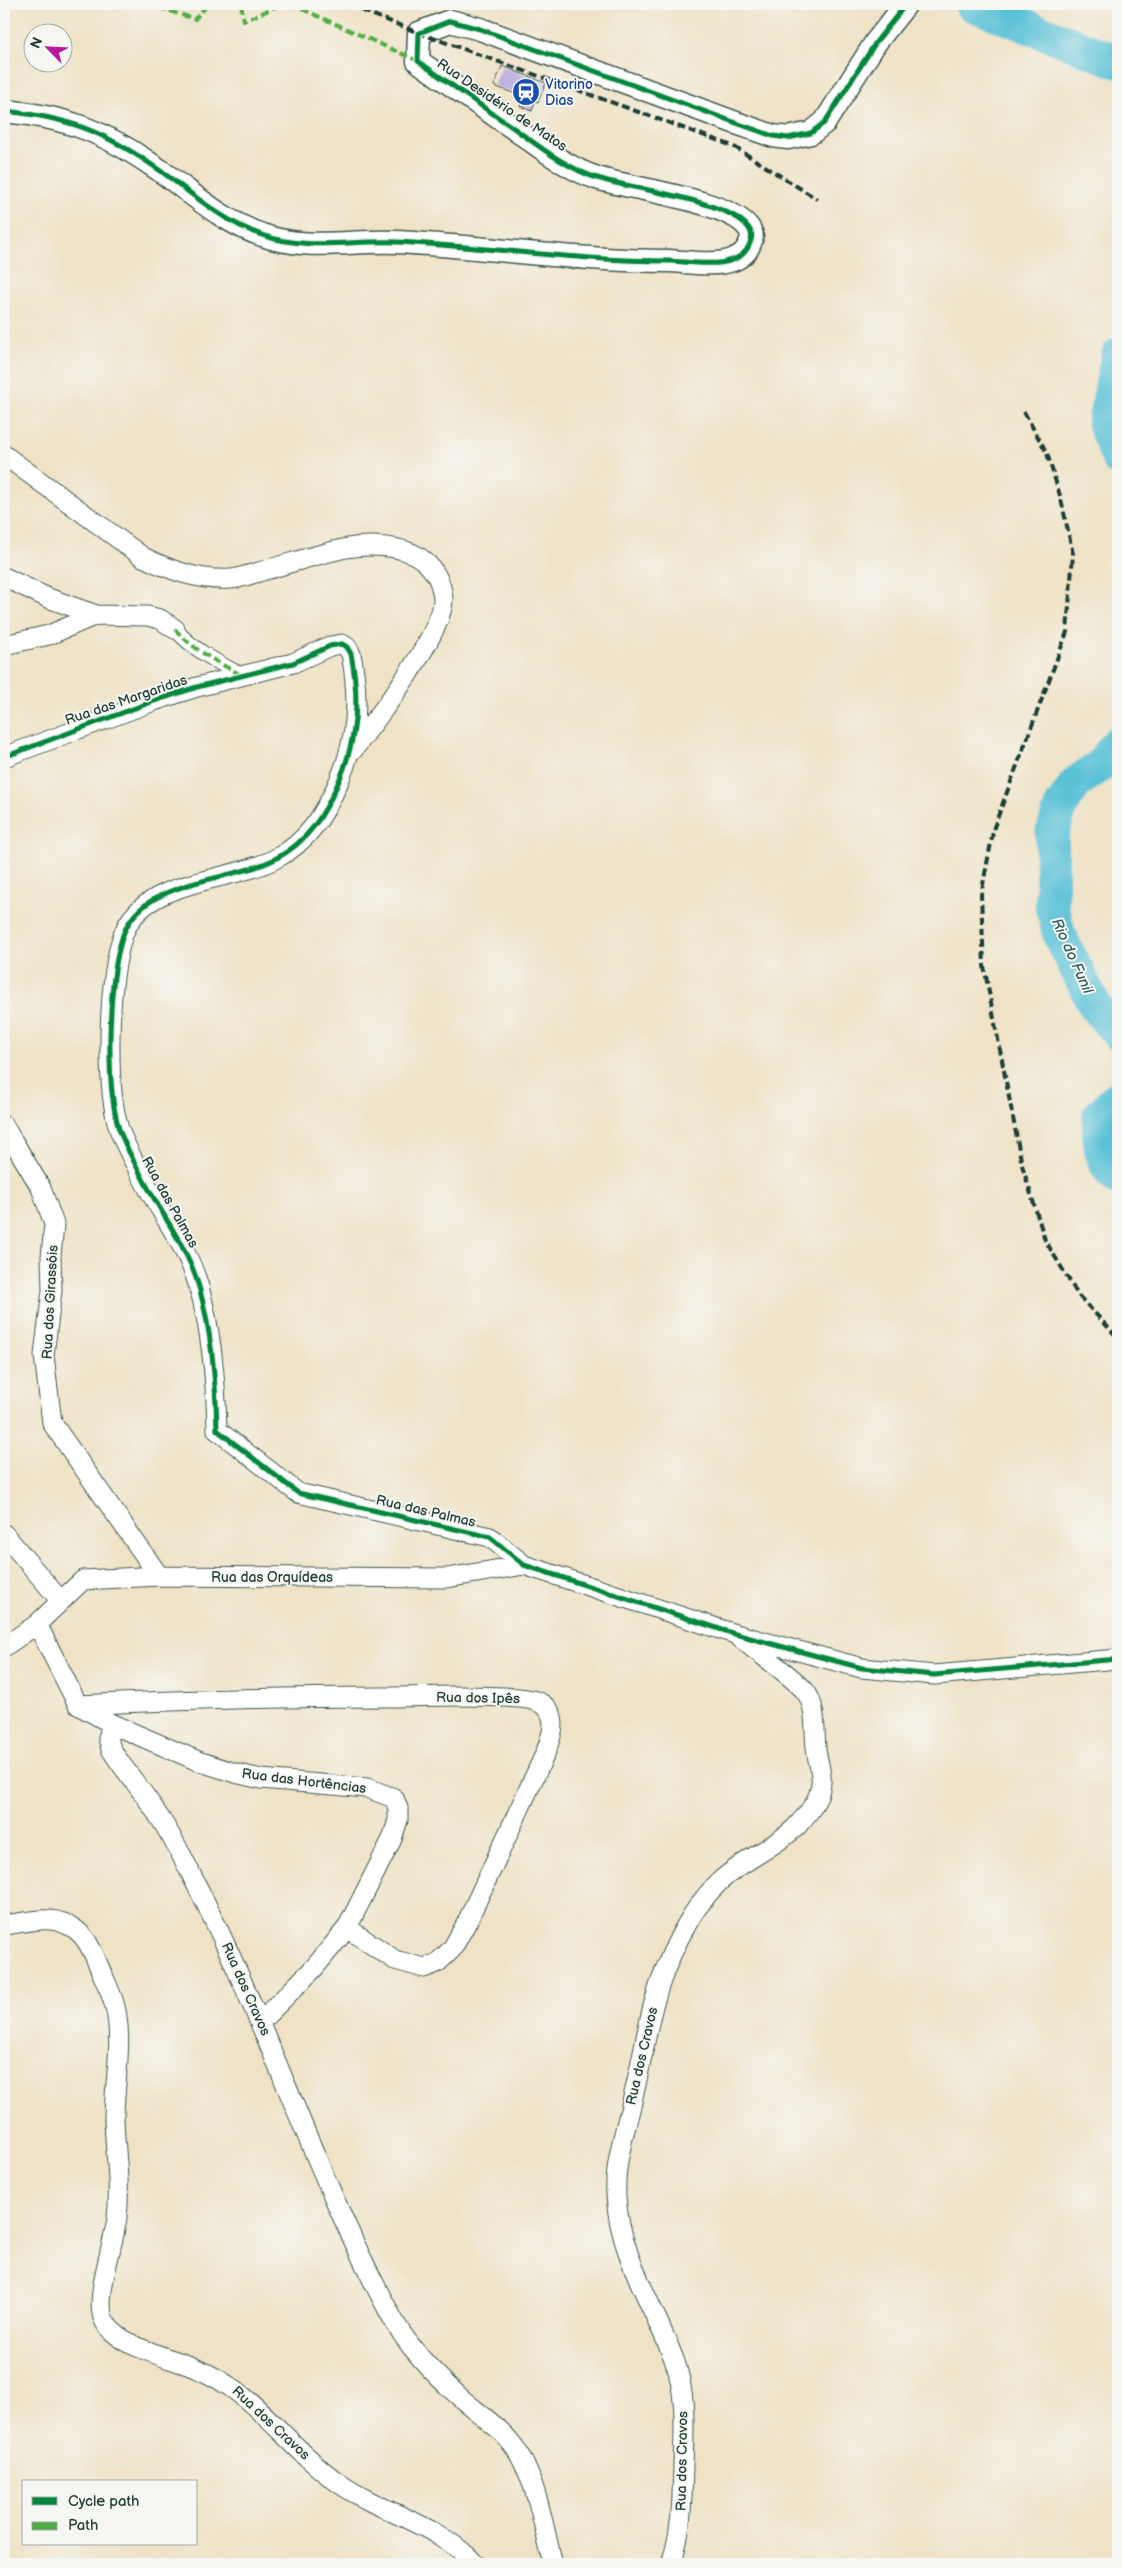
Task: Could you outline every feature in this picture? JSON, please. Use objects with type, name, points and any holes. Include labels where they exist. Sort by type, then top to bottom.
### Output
[{"type":"street","name":"Rua Desidério de Matos","points":[[4,110],[66,120],[105,135],[152,165],[219,215],[258,234],[288,243],[317,245],[369,240],[638,260],[728,262],[739,258],[748,249],[752,238],[750,229],[742,220],[713,207],[594,177],[546,151],[418,61],[419,33],[450,21],[480,28],[739,124],[773,136],[788,138],[811,133],[825,122],[876,42],[906,4]]},
{"type":"street","points":[[4,457],[143,557],[166,569],[198,577],[231,579],[347,548],[366,546],[402,550],[420,557],[433,568],[440,583],[443,600],[439,618],[399,688],[351,753]]},
{"type":"street","points":[[4,577],[48,598],[96,615],[160,618],[203,654],[243,676]]},
{"type":"street","points":[[4,645],[49,635],[96,615]]},
{"type":"street","name":"Rua das Palmas","points":[[342,644],[347,647],[351,654],[357,709],[351,753],[322,817],[297,845],[276,858],[254,868],[165,893],[144,905],[131,918],[118,953],[111,1027],[111,1088],[120,1130],[139,1172],[188,1259],[199,1287],[216,1379],[217,1430],[298,1493],[490,1537],[524,1565],[735,1634],[862,1668],[897,1673],[934,1675],[1118,1659]]},
{"type":"street","name":"Rua das Margaridas","points":[[4,757],[154,701],[293,663],[330,646],[342,644]]},
{"type":"street","name":"Rua dos Girassóis","points":[[4,1126],[40,1188],[54,1224],[51,1257],[52,1291],[44,1355],[52,1423],[159,1576]]},
{"type":"street","points":[[4,1534],[60,1600]]},
{"type":"street","name":"Rua das Orquídeas","points":[[4,1648],[37,1624],[83,1580],[159,1576],[447,1578],[524,1565]]},
{"type":"street","points":[[37,1624],[78,1705]]},
{"type":"street","name":"Rua dos Cravos","points":[[671,2564],[681,2524],[685,2424],[683,2394],[675,2363],[634,2270],[621,2231],[616,2195],[617,2167],[653,2005],[668,1964],[688,1924],[721,1880],[774,1845],[797,1826],[811,1809],[819,1794],[822,1782],[821,1765],[816,1749],[816,1721],[806,1692],[735,1634]]},
{"type":"street","name":"Rua dos Ipês","points":[[78,1705],[241,1699],[455,1696],[520,1698],[537,1701],[546,1707],[553,1717],[552,1732],[545,1754],[468,1922],[452,1949],[438,1963],[424,1968],[410,1966],[395,1960],[347,1928]]},
{"type":"street","name":"Rua das Hortências","points":[[78,1705],[112,1724],[198,1761],[235,1773],[261,1778],[366,1788],[394,1798],[398,1808],[398,1820],[392,1839],[347,1928],[314,1968],[261,2021]]},
{"type":"street","name":"Rua dos Cravos","points":[[112,1724],[108,1738],[111,1749],[172,1838],[220,1930],[261,2021],[297,2111],[388,2312],[406,2340],[432,2372],[495,2426],[520,2455],[538,2506],[553,2564]]},
{"type":"street","name":"Rua dos Cravos","points":[[4,1925],[40,1919],[55,1920],[69,1925],[83,1936],[91,1947],[117,2016],[118,2038],[114,2102],[118,2215],[102,2295],[101,2313],[106,2326],[141,2349],[194,2367],[234,2387],[249,2399],[293,2444],[337,2482],[435,2533],[453,2545],[475,2564]]},
{"type":"building","name":"Vitorino Dias","points":[[502,66],[546,83],[538,102],[535,101],[532,111],[520,106],[524,97],[494,86]]},
{"type":"waterway","name":"Rio do Funil","points":[[971,4],[1118,62]]},
{"type":"waterway","name":"Rio do Funil","points":[[1118,355],[1104,424],[1118,459]]},
{"type":"waterway","name":"Rio do Funil","points":[[1118,742],[1101,765],[1076,783],[1061,806],[1052,834],[1052,908],[1060,937],[1096,1008],[1118,1034]]},
{"type":"waterway","name":"Rio do Funil","points":[[1118,1097],[1099,1116],[1101,1150],[1107,1166],[1118,1179]]},
{"type":"railway","points":[[352,4],[361,10],[419,33],[733,146],[817,199]]},
{"type":"railway","points":[[1024,412],[1047,453],[1061,499],[1073,554],[1067,632],[994,827],[981,895],[984,966],[1022,1165],[1045,1240],[1078,1295],[1118,1338]]},
{"type":"marked path","points":[[147,4],[195,19],[208,4]]},
{"type":"marked path","points":[[241,4],[244,21],[282,4]]},
{"type":"marked path","points":[[291,4],[418,61]]},
{"type":"marked path","points":[[175,629],[198,650],[243,676]]},
{"type":"cycle path","points":[[4,111],[64,121],[99,134],[134,153],[232,222],[279,240],[312,244],[397,242],[601,259],[703,263],[727,262],[745,252],[752,237],[748,227],[737,218],[700,203],[597,178],[575,169],[544,150],[418,61],[419,33],[450,21],[480,29],[739,124],[773,136],[788,138],[811,133],[825,122],[876,42],[906,4]]},
{"type":"cycle path","points":[[4,757],[154,701],[197,687],[293,663],[330,646],[342,644],[347,647],[351,654],[356,703],[350,750],[328,805],[314,826],[297,844],[275,859],[256,867],[168,892],[149,902],[133,916],[123,935],[118,954],[111,1004],[110,1032],[110,1060],[115,1110],[119,1129],[126,1145],[180,1242],[199,1287],[207,1322],[212,1358],[217,1430],[298,1493],[490,1537],[524,1565],[735,1634],[862,1668],[934,1675],[1118,1659]]},
{"type":"place","name":"Vitorino Dias","points":[[526,92]]}]
